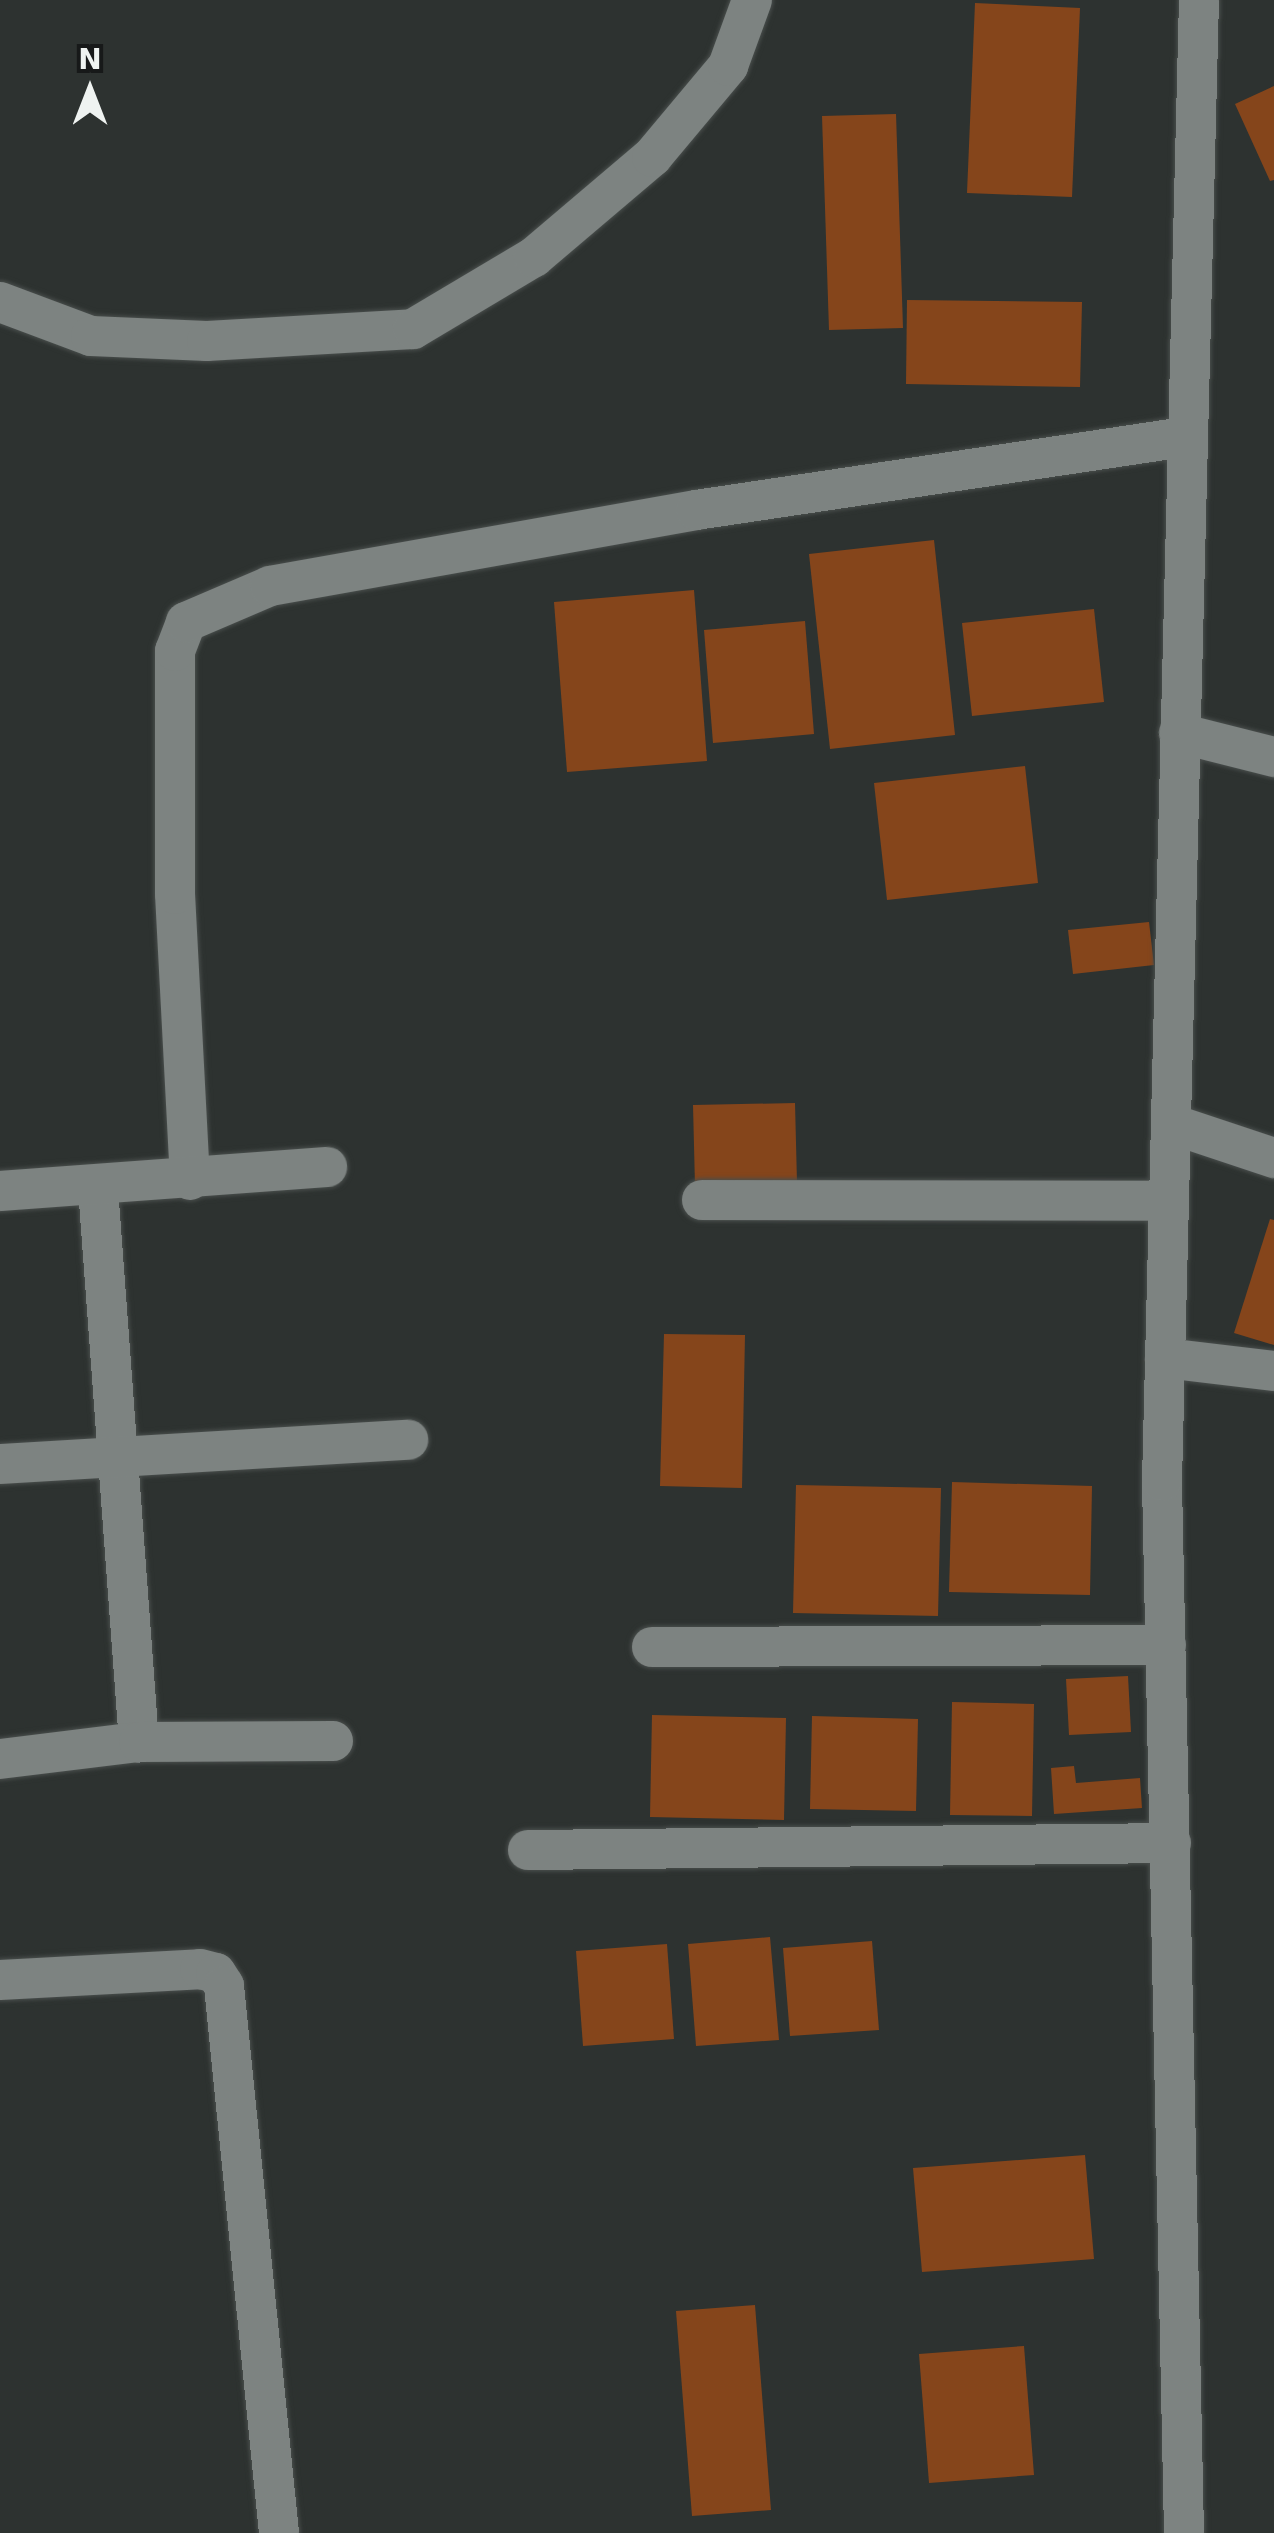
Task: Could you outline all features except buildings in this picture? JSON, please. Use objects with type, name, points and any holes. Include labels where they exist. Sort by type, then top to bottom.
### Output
[{"type":"street","points":[[0,302],[90,336],[208,341],[413,329],[534,257],[652,157],[728,66],[752,0]]},
{"type":"street","points":[[1184,2533],[1166,1645],[1165,1358],[1200,0]]},
{"type":"street","points":[[190,1180],[175,894],[175,651],[186,622],[270,586],[696,510],[1186,437]]},
{"type":"street","points":[[1179,733],[1274,757]]},
{"type":"street","points":[[1172,1124],[1274,1158]]},
{"type":"street","points":[[0,1191],[98,1188],[327,1167]]},
{"type":"street","points":[[98,1188],[138,1742]]},
{"type":"street","points":[[702,1200],[1169,1201]]},
{"type":"street","points":[[1165,1358],[1274,1371]]},
{"type":"street","points":[[0,1464],[408,1440]]},
{"type":"street","points":[[652,1648],[1166,1645]]},
{"type":"street","points":[[0,1759],[138,1742],[332,1741]]},
{"type":"street","points":[[528,1850],[1172,1842]]},
{"type":"street","points":[[0,1980],[200,1969],[216,1973],[224,1986],[279,2533]]}]
